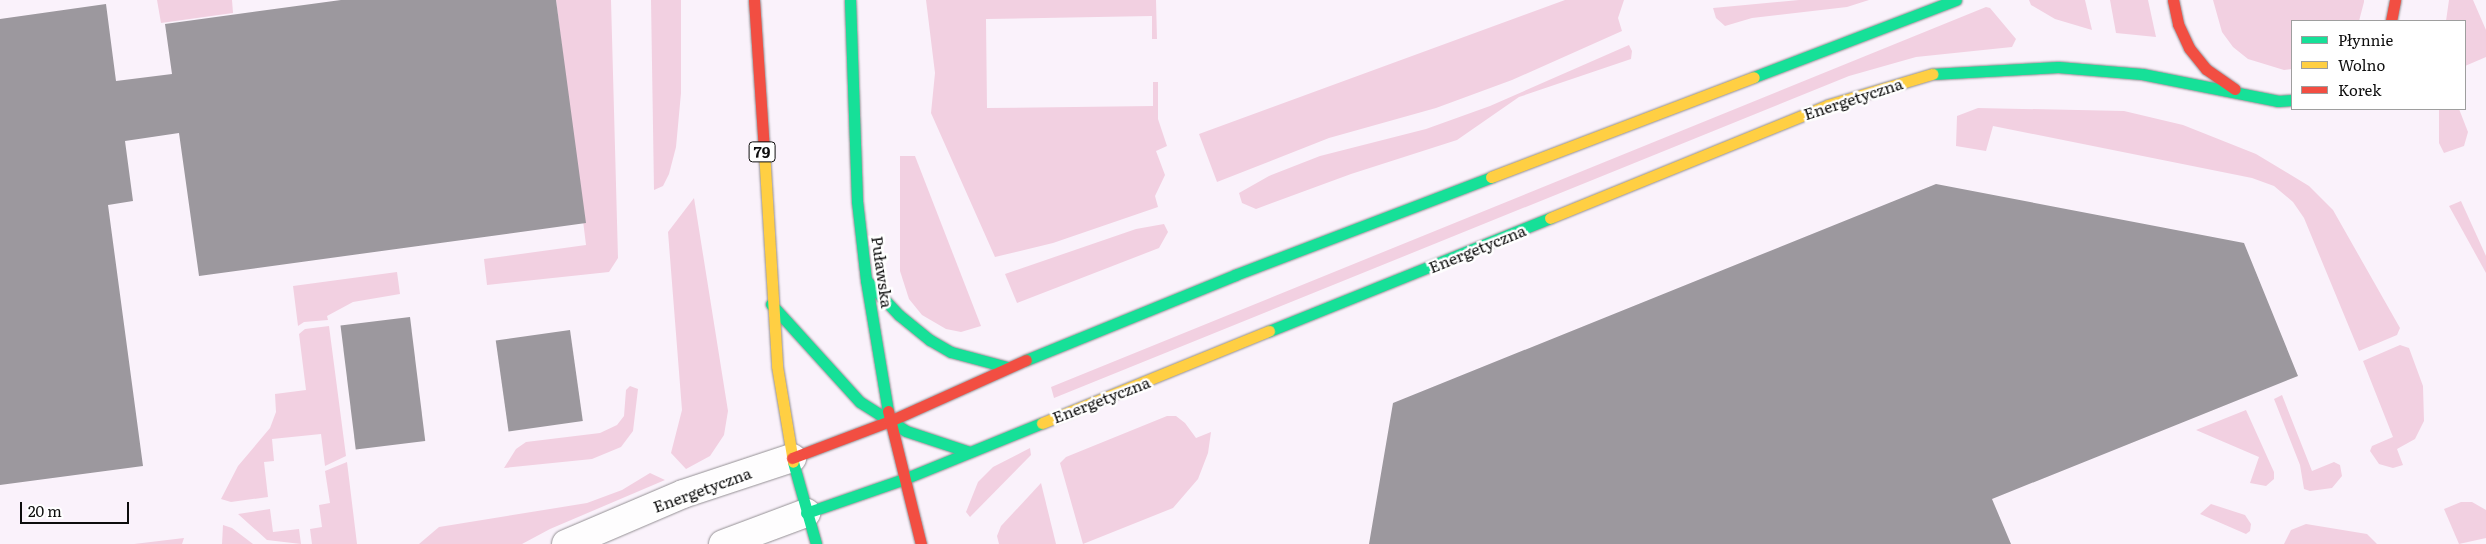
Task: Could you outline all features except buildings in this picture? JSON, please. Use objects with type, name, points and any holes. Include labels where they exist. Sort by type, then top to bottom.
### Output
[{"type":"street","name":"79","points":[[754,0],[771,304],[792,458],[816,544]]},
{"type":"street","name":"Puławska","points":[[850,0],[856,192],[866,280],[890,421],[921,544]]},
{"type":"street","name":"Energetyczna","points":[[566,544],[684,494],[792,458],[890,421],[1007,368],[1235,275],[1956,0]]},
{"type":"street","name":"Energetyczna","points":[[2173,0],[2178,24],[2189,48],[2206,69],[2227,85],[2252,96]]},
{"type":"street","points":[[2391,20],[2395,0]]},
{"type":"street","name":"Energetyczna","points":[[723,544],[904,479],[1316,314],[1828,105],[1904,81],[1966,70],[2058,66],[2142,74],[2252,96],[2291,100]]},
{"type":"street","points":[[866,280],[899,315],[930,340],[952,352],[1007,368]]},
{"type":"street","points":[[771,304],[860,402],[906,431],[969,452]]},
{"type":"shaded area","points":[[157,0],[232,0],[233,13],[161,23]]},
{"type":"shaded area","points":[[556,0],[611,0],[618,258],[609,272],[487,285],[484,259],[586,245]]},
{"type":"shaded area","points":[[651,0],[681,0],[681,93],[676,147],[669,174],[663,186],[654,190]]},
{"type":"shaded area","points":[[926,0],[1156,0],[1157,39],[1152,39],[1152,16],[986,19],[987,108],[1153,106],[1153,82],[1158,82],[1158,119],[1167,146],[1156,151],[1165,175],[1155,196],[1158,207],[1053,243],[995,257],[931,113],[935,73]]},
{"type":"shaded area","points":[[1565,0],[1624,0],[1618,18],[1622,31],[1512,80],[1436,108],[1329,138],[1217,182],[1199,134]]},
{"type":"shaded area","points":[[1799,0],[1869,0],[1847,7],[1752,18],[1725,26],[1716,18],[1713,8]]},
{"type":"shaded area","points":[[2029,0],[2085,0],[2092,30],[2055,19],[2031,5]]},
{"type":"shaded area","points":[[2110,0],[2148,0],[2156,37],[2116,33]]},
{"type":"shaded area","points":[[2213,0],[2364,0],[2359,20],[2291,20],[2291,69],[2284,70],[2248,59],[2233,47],[2222,32]]},
{"type":"shaded area","points":[[2449,0],[2473,0],[2486,30],[2486,57],[2466,66],[2466,20],[2446,20]]},
{"type":"shaded area","points":[[1986,7],[1990,8],[2016,39],[2012,47],[1916,57],[1849,76],[1054,398],[1051,387]]},
{"type":"shaded area","points":[[1629,45],[1632,51],[1631,59],[1519,97],[1457,140],[1351,174],[1256,209],[1242,203],[1239,193],[1269,176],[1320,156],[1426,129],[1490,106]]},
{"type":"shaded area","points":[[1978,108],[2124,111],[2183,125],[2256,154],[2309,186],[2333,210],[2400,328],[2397,335],[2359,351],[2304,218],[2293,202],[2274,186],[2252,178],[1993,126],[1986,151],[1956,146],[1957,116]]},
{"type":"shaded area","points":[[2439,110],[2459,110],[2468,132],[2464,146],[2444,153],[2439,143]]},
{"type":"shaded area","points":[[900,156],[915,156],[981,326],[961,332],[946,329],[922,315],[909,299],[900,271]]},
{"type":"shaded area","points":[[694,198],[728,411],[724,435],[710,456],[686,469],[671,453],[682,410],[668,232]]},
{"type":"shaded area","points":[[2461,201],[2486,256],[2486,273],[2449,206]]},
{"type":"shaded area","points":[[1164,224],[1168,232],[1159,248],[1017,303],[1005,274],[1136,229]]},
{"type":"shaded area","points":[[397,272],[400,294],[353,302],[327,316],[328,320],[304,322],[298,326],[293,286]]},
{"type":"shaded area","points":[[329,326],[346,456],[325,466],[321,434],[272,439],[274,461],[264,462],[268,497],[231,502],[221,499],[238,466],[270,428],[276,412],[275,394],[306,390],[299,334],[305,329]]},
{"type":"shaded area","points":[[2400,345],[2409,348],[2423,386],[2424,421],[2415,439],[2397,449],[2403,465],[2393,468],[2379,464],[2370,451],[2372,446],[2393,437],[2363,361]]},
{"type":"shaded area","points":[[630,386],[638,389],[633,431],[621,447],[592,459],[504,468],[516,449],[526,442],[600,433],[617,425],[624,416],[626,390]]},
{"type":"shaded area","points":[[2282,395],[2312,471],[2334,462],[2340,465],[2342,476],[2332,488],[2310,491],[2304,489],[2300,465],[2274,399]]},
{"type":"shaded area","points":[[2246,410],[2274,472],[2274,479],[2266,486],[2250,483],[2259,457],[2196,430]]},
{"type":"shaded area","points":[[1167,416],[1176,416],[1185,423],[1196,438],[1211,432],[1208,453],[1198,479],[1173,508],[1083,544],[1060,463],[1066,457]]},
{"type":"shaded area","points":[[1030,448],[1031,455],[970,517],[966,512],[978,482],[993,467]]},
{"type":"shaded area","points":[[347,462],[357,544],[312,544],[310,529],[322,527],[319,505],[330,503],[325,471]]},
{"type":"shaded area","points":[[650,473],[665,480],[550,529],[522,544],[419,544],[439,527],[587,503],[622,490]]},
{"type":"shaded area","points":[[1041,483],[1056,544],[999,544],[997,536],[1001,526]]},
{"type":"shaded area","points":[[2461,502],[2472,502],[2486,510],[2486,538],[2459,544],[2444,509]]},
{"type":"shaded area","points":[[2211,504],[2245,515],[2251,524],[2250,531],[2246,534],[2200,514]]},
{"type":"shaded area","points":[[270,509],[273,532],[299,529],[301,544],[267,540],[238,514]]},
{"type":"shaded area","points":[[2306,524],[2367,534],[2377,544],[2284,544],[2291,530]]},
{"type":"shaded area","points":[[223,525],[232,528],[253,544],[222,544]]},
{"type":"shaded area","points":[[184,538],[182,544],[134,544]]},
{"type":"traffic: fast","points":[[850,0],[857,201],[866,280],[888,411]]},
{"type":"traffic: fast","points":[[1754,77],[1956,0]]},
{"type":"traffic: fast","points":[[1932,74],[2058,67],[2142,74],[2278,101],[2291,100]]},
{"type":"traffic: fast","points":[[1026,360],[1235,275],[1491,177]]},
{"type":"traffic: fast","points":[[1269,331],[1550,218]]},
{"type":"traffic: fast","points":[[866,280],[899,315],[930,340],[951,352],[1007,367]]},
{"type":"traffic: fast","points":[[771,304],[860,402],[906,431],[969,452]]},
{"type":"traffic: fast","points":[[806,513],[904,479],[1042,423]]},
{"type":"traffic: fast","points":[[793,462],[816,544]]},
{"type":"traffic: slow","points":[[1550,218],[1828,105],[1932,74]]},
{"type":"traffic: slow","points":[[1491,177],[1754,77]]},
{"type":"traffic: slow","points":[[764,151],[777,366],[793,462]]},
{"type":"traffic: slow","points":[[1042,423],[1269,331]]},
{"type":"traffic: jam","points":[[754,0],[764,151]]},
{"type":"traffic: jam","points":[[2173,0],[2178,24],[2189,48],[2206,69],[2235,89]]},
{"type":"traffic: jam","points":[[2391,20],[2395,0]]},
{"type":"traffic: jam","points":[[792,458],[890,421],[1026,360]]},
{"type":"traffic: jam","points":[[888,411],[921,544]]}]
